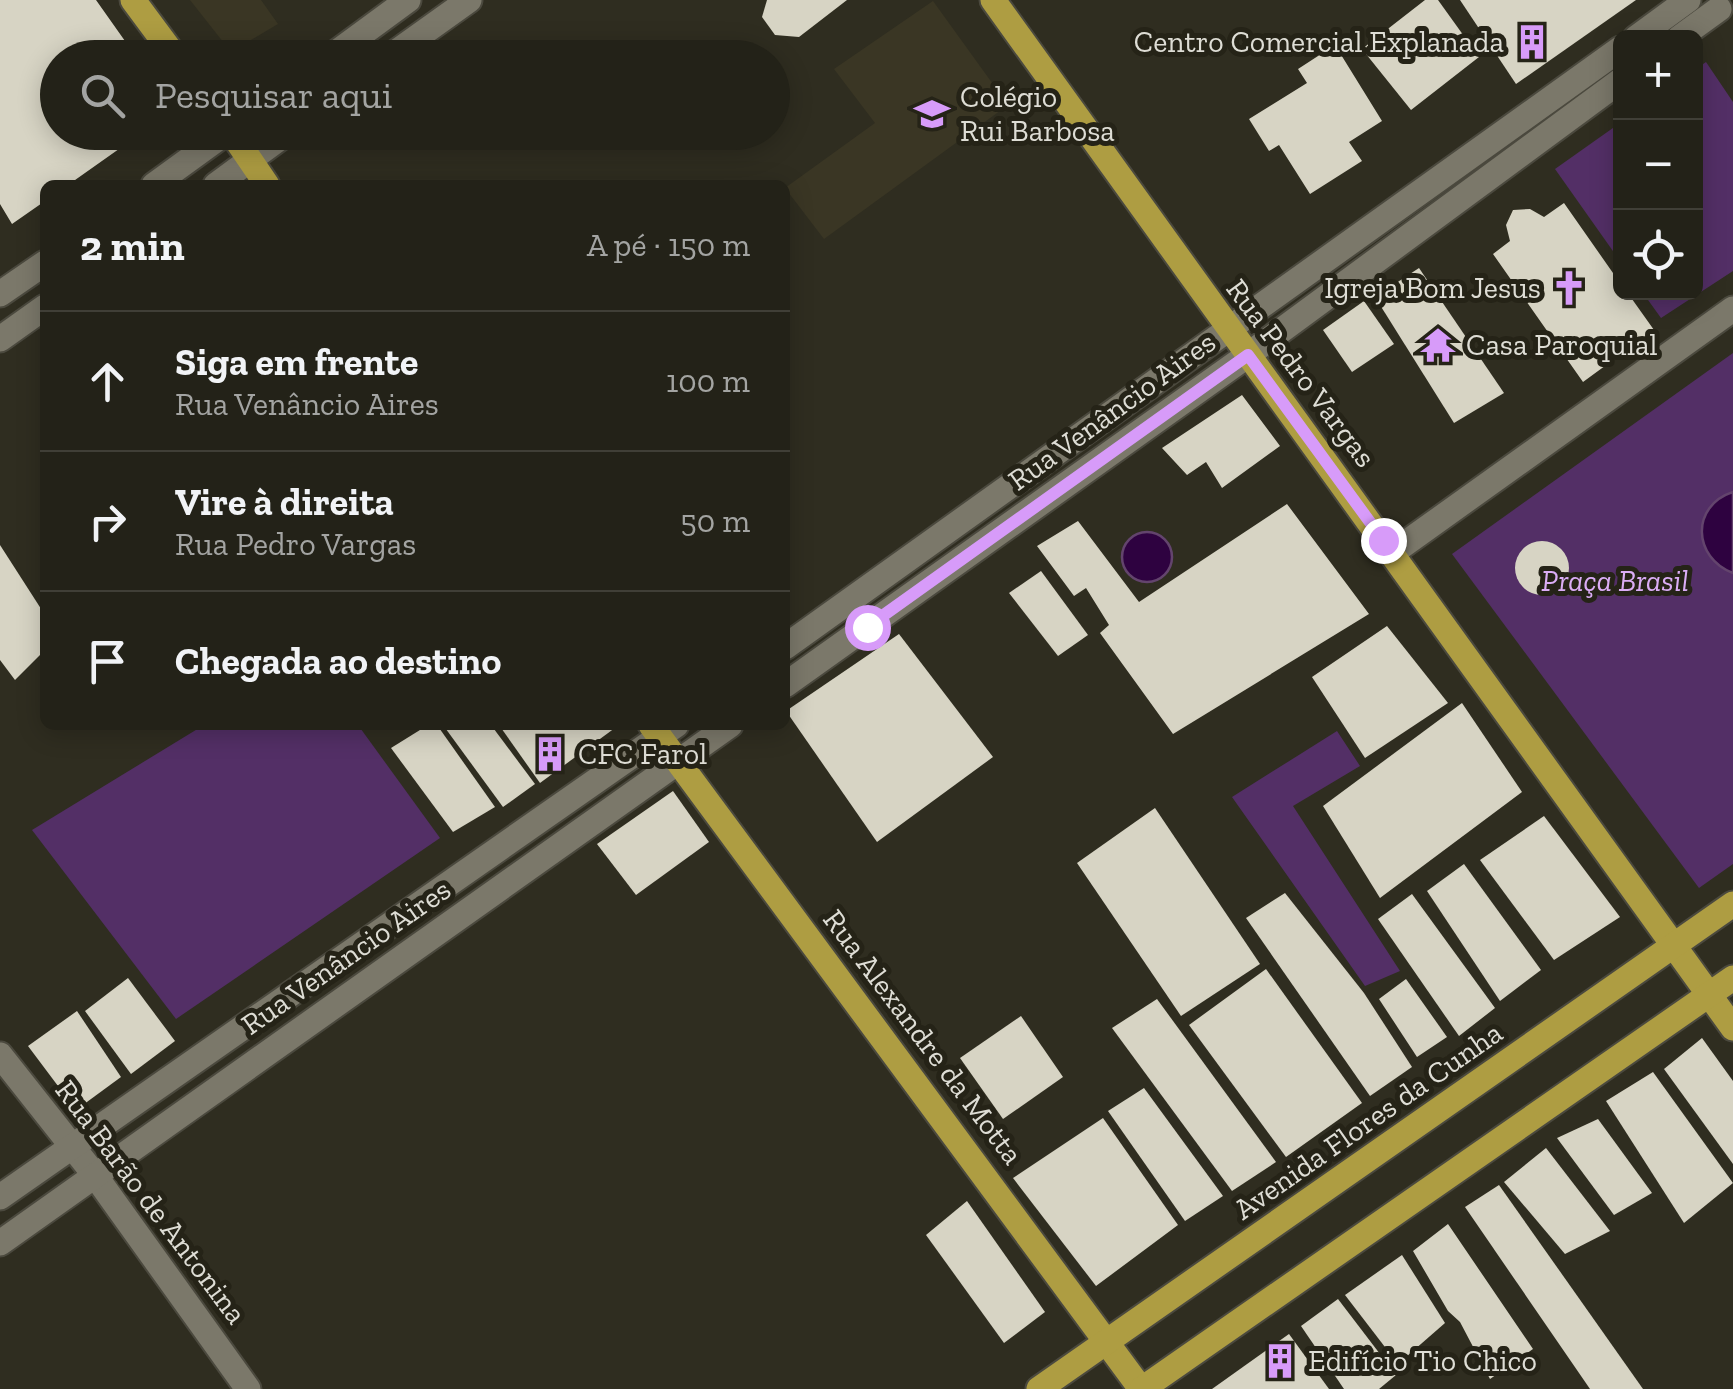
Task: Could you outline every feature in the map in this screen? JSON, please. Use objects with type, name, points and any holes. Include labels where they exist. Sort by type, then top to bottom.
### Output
[{"type":"main road","points":[[133,0],[163,40]]},
{"type":"main road","name":"Rua Pedro Vargas","points":[[993,0],[1733,1028]]},
{"type":"main road","points":[[242,150],[264,180]]},
{"type":"main road","name":"Rua Alexandre da Motta","points":[[662,730],[678,762],[1142,1389]]},
{"type":"main road","name":"Avenida Flores da Cunha","points":[[1039,1389],[1733,904]]},
{"type":"main road","points":[[1142,1389],[1733,978]]},
{"type":"street","points":[[354,40],[409,0],[429,27]]},
{"type":"street","points":[[412,40],[470,0]]},
{"type":"street","points":[[1647,30],[1688,0]]},
{"type":"street","points":[[1692,30],[1721,12]]},
{"type":"street","name":"Rua Venâncio Aires","points":[[790,643],[1613,53]]},
{"type":"street","name":"Rua Venâncio Aires","points":[[790,682],[1248,355],[1613,86]]},
{"type":"street","points":[[161,180],[204,150]]},
{"type":"street","points":[[223,180],[264,150]]},
{"type":"street","points":[[1430,186],[1446,209]]},
{"type":"street","points":[[0,294],[40,266]]},
{"type":"street","points":[[1392,553],[1733,309]]},
{"type":"street","points":[[0,339],[40,310]]},
{"type":"street","points":[[1038,466],[1057,491]]},
{"type":"street","points":[[848,602],[867,627]]},
{"type":"street","name":"Rua Venâncio Aires","points":[[0,1198],[510,842],[661,730]]},
{"type":"street","name":"Rua Venâncio Aires","points":[[0,1243],[723,730]]},
{"type":"street","points":[[510,842],[528,868]]},
{"type":"street","name":"Rua Barão de Antonina","points":[[0,1054],[94,1174],[248,1389]]},
{"type":"shaded area","points":[[190,0],[261,0],[278,24],[251,40],[222,40]]},
{"type":"shaded area","name":"Colégio Rui Barbosa","points":[[933,1],[1008,105],[824,239],[790,195],[790,184],[875,123],[834,69]]},
{"type":"shaded area","points":[[1733,492],[1733,573],[1710,556],[1702,532],[1709,508]]},
{"type":"shaded area","points":[[1147,532],[1165,539],[1172,557],[1165,575],[1147,582],[1129,575],[1122,557],[1129,539]]},
{"type":"green space","points":[[1706,62],[1733,102],[1733,271],[1703,291],[1703,120]]},
{"type":"green space","points":[[1613,128],[1613,251],[1555,169]]},
{"type":"green space","points":[[1648,300],[1689,300],[1661,318]]},
{"type":"green space","name":"Praça Brasil","points":[[1733,353],[1733,864],[1699,888],[1452,554]]},
{"type":"green space","points":[[196,730],[362,730],[440,838],[176,1019],[32,830]]},
{"type":"green space","points":[[1337,731],[1360,766],[1293,806],[1400,971],[1365,986],[1232,797]]},
{"type":"building","points":[[0,0],[96,0],[124,40],[40,40],[40,150],[118,150],[75,180],[40,180],[40,204],[12,224],[0,204]]},
{"type":"building","points":[[767,0],[847,0],[799,37],[775,35],[762,17]]},
{"type":"building","points":[[1425,0],[1438,0],[1479,57],[1411,110],[1362,49]]},
{"type":"building","name":"Centro Comercial Explanada","points":[[1460,0],[1636,0],[1516,84]]},
{"type":"building","points":[[1335,45],[1382,121],[1349,142],[1362,161],[1310,194],[1279,145],[1269,151],[1249,119],[1307,83],[1298,69]]},
{"type":"building","name":"Igreja Bom Jesus","points":[[1564,203],[1613,273],[1613,300],[1633,300],[1654,330],[1583,382],[1493,254],[1510,241],[1506,225],[1513,210],[1530,209],[1544,217]]},
{"type":"building","name":"Casa Paroquial","points":[[1419,268],[1504,393],[1454,423],[1375,297]]},
{"type":"building","points":[[1364,301],[1394,344],[1352,372],[1323,330]]},
{"type":"building","points":[[1242,395],[1280,446],[1222,488],[1206,462],[1187,475],[1162,448]]},
{"type":"building","points":[[1287,504],[1369,614],[1173,734],[1100,633],[1109,625],[1086,588],[1074,596],[1037,546],[1078,521],[1139,602]]},
{"type":"building","points":[[1542,541],[1561,549],[1569,568],[1561,587],[1542,595],[1523,587],[1515,568],[1523,549]]},
{"type":"building","points":[[0,545],[40,607],[40,655],[15,680],[0,660]]},
{"type":"building","points":[[1041,571],[1088,635],[1058,656],[1009,593]]},
{"type":"building","points":[[1387,626],[1448,703],[1365,758],[1312,677]]},
{"type":"building","points":[[899,634],[993,757],[877,842],[790,717],[790,708]]},
{"type":"building","points":[[1462,703],[1522,792],[1380,898],[1323,806]]},
{"type":"building","points":[[420,730],[441,730],[495,807],[453,832],[391,748]]},
{"type":"building","points":[[447,730],[495,730],[535,784],[503,807]]},
{"type":"building","name":"CFC Farol","points":[[503,730],[612,730],[540,783]]},
{"type":"building","points":[[673,791],[709,842],[636,895],[597,844]]},
{"type":"building","points":[[1155,808],[1260,964],[1181,1016],[1077,863]]},
{"type":"building","points":[[1544,816],[1620,917],[1554,960],[1480,860]]},
{"type":"building","points":[[1464,864],[1541,970],[1500,1001],[1427,891]]},
{"type":"building","points":[[1285,893],[1364,993],[1412,1067],[1370,1096],[1246,918]]},
{"type":"building","points":[[1412,894],[1495,1008],[1459,1036],[1378,919]]},
{"type":"building","points":[[1266,969],[1362,1103],[1286,1157],[1189,1025]]},
{"type":"building","points":[[128,978],[175,1041],[131,1074],[85,1011]]},
{"type":"building","points":[[1406,979],[1447,1037],[1417,1057],[1379,999]]},
{"type":"building","points":[[1157,999],[1276,1162],[1232,1191],[1112,1028]]},
{"type":"building","points":[[77,1011],[121,1077],[76,1110],[28,1046]]},
{"type":"building","points":[[1021,1016],[1063,1077],[1003,1119],[960,1058]]},
{"type":"building","points":[[1702,1038],[1733,1081],[1733,1164],[1664,1069]]},
{"type":"building","points":[[1653,1072],[1733,1183],[1684,1223],[1606,1101]]},
{"type":"building","points":[[1144,1088],[1223,1196],[1185,1221],[1108,1111]]},
{"type":"building","points":[[1103,1118],[1178,1225],[1096,1286],[1013,1178]]},
{"type":"building","points":[[1598,1119],[1652,1193],[1614,1215],[1557,1138]]},
{"type":"building","points":[[1546,1148],[1610,1231],[1565,1254],[1504,1182]]},
{"type":"building","points":[[1499,1185],[1643,1389],[1590,1389],[1465,1207]]},
{"type":"building","points":[[967,1201],[1045,1312],[1004,1343],[926,1235]]},
{"type":"building","points":[[1448,1224],[1533,1349],[1490,1379],[1460,1322],[1448,1311],[1413,1251]]},
{"type":"building","points":[[1402,1255],[1445,1323],[1398,1364],[1345,1295]]},
{"type":"building","points":[[1338,1299],[1396,1375],[1379,1389],[1344,1389],[1301,1326]]},
{"type":"building","name":"Edifício Tio Chico","points":[[1289,1334],[1329,1389],[1212,1389]]},
{"type":"place","name":"Centro Comercial Explanada","points":[[1532,42]]},
{"type":"place","name":"Colégio Rui Barbosa","points":[[932,114]]},
{"type":"place","name":"Igreja Bom Jesus","points":[[1569,288]]},
{"type":"place","name":"Casa Paroquial","points":[[1438,345]]},
{"type":"place","name":"CFC Farol","points":[[550,754]]},
{"type":"place","name":"Edifício Tio Chico","points":[[1280,1361]]},
{"type":"route","points":[[867,627],[1248,355],[1383,540]]}]
